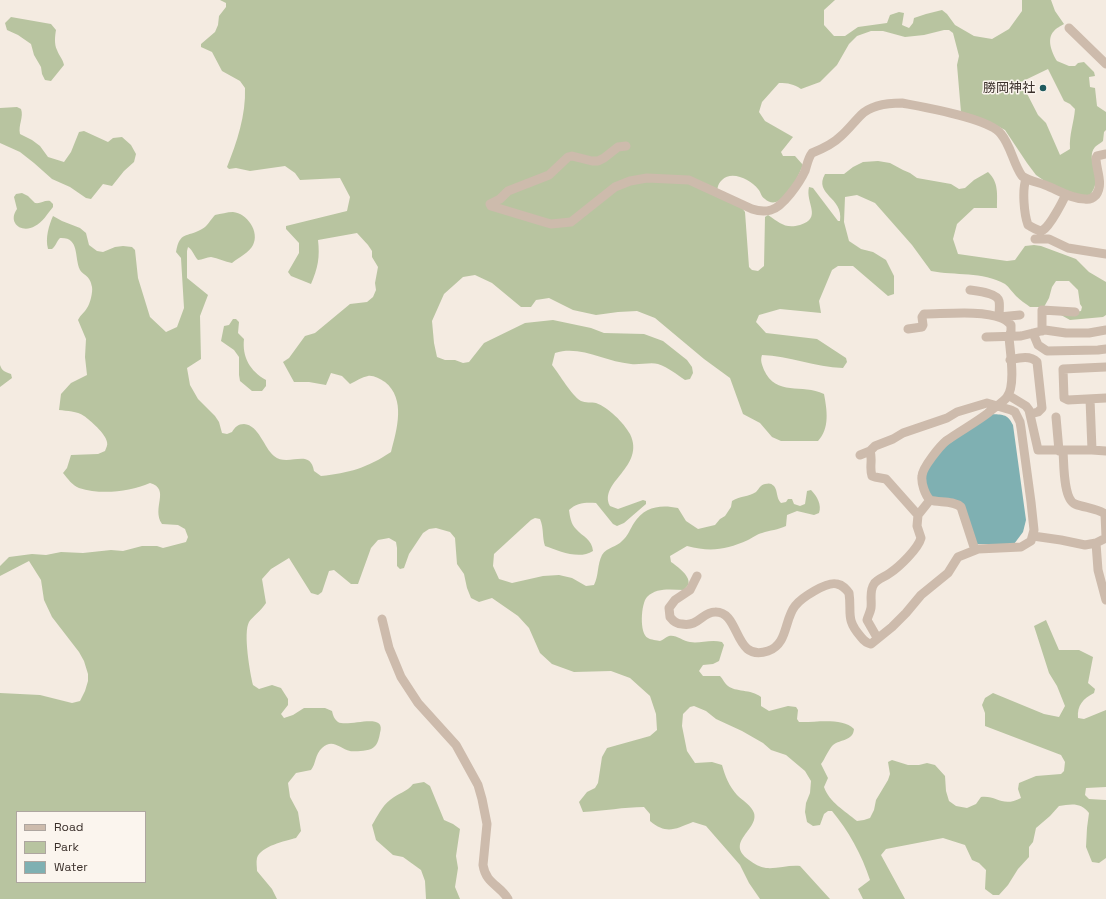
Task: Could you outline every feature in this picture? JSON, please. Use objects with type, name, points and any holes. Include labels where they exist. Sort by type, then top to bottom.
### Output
[{"type":"street","points":[[1069,28],[1106,64]]},
{"type":"street","points":[[626,146],[618,147],[598,161],[572,156],[568,157],[549,174],[508,191],[490,204],[491,206],[551,224],[567,223],[577,219],[615,187],[630,181],[647,178],[689,180],[730,197],[752,209],[758,211],[771,210],[785,199],[801,178],[812,153],[840,137],[862,114],[876,106],[893,103],[902,103],[961,116],[996,129],[1007,144],[1020,173],[1026,179],[1083,199],[1091,199],[1098,191],[1100,180],[1096,158],[1097,156],[1106,154]]},
{"type":"street","points":[[1026,179],[1024,185],[1025,217],[1028,225],[1039,230],[1045,229],[1060,207],[1066,194]]},
{"type":"street","points":[[1034,228],[1034,241],[1055,241],[1068,248],[1106,254]]},
{"type":"street","points":[[970,290],[991,294],[997,298],[999,301],[999,317]]},
{"type":"street","points":[[1075,312],[1042,310],[1037,332],[1038,345],[1047,351],[1106,349]]},
{"type":"street","points":[[908,329],[922,327],[922,317],[924,314],[963,313],[999,317],[1020,315]]},
{"type":"street","points":[[975,550],[958,504],[930,500],[927,497],[921,477],[938,450],[946,441],[988,413],[1008,396],[1012,382],[1009,337],[1011,325],[999,317]]},
{"type":"street","points":[[986,337],[1009,337],[1049,330],[1066,333],[1089,333],[1106,330]]},
{"type":"street","points":[[1010,360],[1033,358],[1037,362],[1042,408],[1038,412],[1030,414]]},
{"type":"street","points":[[1106,367],[1063,369],[1064,398],[1068,405],[1090,399],[1106,398]]},
{"type":"street","points":[[1008,396],[1026,406],[1030,414],[1038,450],[1106,451]]},
{"type":"street","points":[[1090,399],[1092,450]]},
{"type":"street","points":[[697,576],[690,590],[672,604],[669,612],[670,616],[672,620],[678,624],[688,625],[698,622],[711,612],[723,613],[731,620],[742,643],[749,650],[764,652],[769,651],[779,645],[788,618],[796,605],[808,595],[833,583],[842,585],[849,593],[849,613],[855,630],[868,644],[873,642],[902,618],[926,591],[948,572],[958,557],[982,548],[1021,547],[1029,543],[1033,536],[1031,502],[1020,422],[1015,412],[1011,410],[990,403],[983,404],[957,412],[947,418],[903,433],[893,439],[875,446],[870,452],[860,455]]},
{"type":"street","points":[[1033,536],[1082,545],[1096,543],[1106,537],[1105,514],[1067,504],[1068,496],[1056,417]]},
{"type":"street","points":[[870,452],[870,467],[872,476],[875,478],[886,479],[918,515]]},
{"type":"street","points":[[878,638],[867,620],[871,609],[872,590],[876,582],[894,570],[918,545],[921,538],[917,526],[918,515],[930,500]]},
{"type":"street","points":[[1096,543],[1098,570],[1105,594]]},
{"type":"street","points":[[382,619],[389,648],[401,677],[418,703],[456,745],[478,785],[484,804],[487,824],[483,865],[484,871],[489,880],[503,892],[508,899]]},
{"type":"green space","points":[[220,0],[835,0],[824,10],[824,25],[834,36],[845,36],[858,27],[887,23],[890,15],[899,12],[904,13],[902,25],[909,28],[913,23],[914,18],[942,10],[955,25],[974,36],[992,39],[1009,29],[1022,11],[1022,0],[1051,0],[1055,11],[1064,24],[1056,29],[1050,38],[1053,54],[1057,61],[1069,66],[1075,66],[1078,63],[1084,62],[1094,72],[1095,76],[1089,77],[1090,87],[1095,88],[1097,106],[1106,112],[1106,130],[1104,132],[1103,141],[1095,147],[1092,152],[1096,183],[1089,196],[1075,195],[1046,182],[1036,175],[1005,130],[988,121],[961,112],[957,65],[959,56],[953,33],[949,30],[944,30],[924,35],[905,37],[883,31],[871,31],[857,36],[849,44],[837,65],[820,82],[801,89],[791,84],[779,83],[762,102],[759,112],[765,121],[793,137],[781,152],[783,156],[795,156],[803,165],[796,180],[781,200],[772,202],[767,201],[751,182],[736,176],[726,177],[719,184],[717,197],[742,208],[745,212],[749,267],[752,270],[758,271],[764,266],[765,217],[768,215],[786,226],[795,226],[807,222],[811,218],[812,214],[808,193],[809,187],[813,188],[838,221],[840,221],[838,206],[823,187],[822,181],[825,174],[844,174],[863,162],[878,161],[890,163],[917,178],[951,184],[959,189],[965,188],[974,180],[988,172],[996,184],[997,208],[974,208],[957,224],[953,239],[958,254],[1007,261],[1015,260],[1025,246],[1034,245],[1041,246],[1076,259],[1089,272],[1106,282],[1106,315],[1103,317],[1070,320],[1061,315],[1081,311],[1082,307],[1080,304],[1078,290],[1069,281],[1056,281],[1044,307],[1030,307],[1005,284],[996,280],[978,275],[931,271],[912,245],[875,203],[857,195],[845,197],[844,222],[849,241],[861,249],[873,252],[886,260],[894,276],[894,294],[888,296],[853,266],[838,266],[832,270],[819,301],[821,313],[780,309],[759,315],[756,322],[766,333],[817,339],[846,358],[847,362],[843,368],[822,366],[782,357],[762,355],[761,361],[764,370],[775,384],[782,387],[807,389],[824,394],[827,419],[822,436],[818,441],[781,441],[772,437],[760,423],[743,414],[730,378],[704,359],[655,318],[637,311],[596,315],[573,310],[549,298],[536,300],[531,307],[521,307],[492,283],[475,275],[463,277],[444,294],[432,321],[437,357],[445,360],[455,360],[463,363],[469,362],[484,343],[525,323],[553,320],[591,328],[604,333],[644,334],[663,341],[687,360],[692,367],[693,373],[690,379],[685,380],[669,369],[658,364],[621,363],[584,352],[565,351],[555,353],[552,365],[573,394],[581,401],[596,403],[606,408],[620,420],[630,434],[633,446],[632,456],[628,465],[610,489],[608,497],[610,506],[618,509],[643,500],[646,501],[646,504],[624,523],[617,526],[613,524],[596,503],[581,504],[569,510],[570,518],[574,527],[589,541],[592,547],[593,551],[582,555],[569,554],[545,546],[540,519],[535,518],[531,520],[494,554],[493,566],[499,579],[512,583],[543,576],[559,575],[572,578],[586,586],[594,585],[597,578],[599,562],[604,552],[620,543],[638,518],[648,510],[665,506],[678,508],[686,521],[698,529],[715,525],[725,516],[731,507],[732,501],[753,494],[761,486],[768,483],[774,486],[778,499],[781,503],[786,502],[788,499],[792,499],[794,504],[800,506],[805,504],[807,491],[811,490],[818,501],[820,507],[819,513],[814,515],[797,511],[787,515],[786,526],[756,535],[748,540],[732,546],[718,549],[703,549],[687,546],[670,556],[671,562],[686,575],[689,582],[684,590],[660,590],[647,597],[643,605],[642,612],[642,625],[645,635],[649,639],[660,641],[668,636],[671,636],[693,642],[722,642],[724,645],[719,661],[713,664],[703,665],[699,671],[703,676],[720,676],[731,688],[757,694],[761,697],[761,706],[769,711],[788,706],[796,707],[798,710],[797,719],[799,722],[828,721],[849,725],[854,729],[849,738],[833,745],[821,764],[828,778],[824,787],[826,792],[838,806],[857,821],[870,818],[874,810],[876,800],[888,780],[890,774],[888,762],[892,760],[908,765],[927,763],[935,765],[945,776],[946,791],[949,801],[956,806],[967,808],[976,804],[981,797],[987,797],[1004,802],[1014,801],[1021,798],[1018,789],[1019,783],[1036,776],[1061,774],[1064,771],[1065,762],[1061,755],[985,726],[985,713],[982,705],[985,698],[993,693],[1044,714],[1059,717],[1065,706],[1057,686],[1049,673],[1034,626],[1046,620],[1059,650],[1079,650],[1093,657],[1088,683],[1095,689],[1094,693],[1080,706],[1078,718],[1084,719],[1106,710],[1106,787],[1086,788],[1085,795],[1089,799],[1106,800],[1106,858],[1099,863],[1092,862],[1086,847],[1089,813],[1086,809],[1079,805],[1059,806],[1036,828],[1033,842],[1029,847],[1029,857],[999,895],[993,895],[985,889],[986,870],[979,863],[972,860],[965,845],[943,838],[886,849],[881,855],[905,899],[863,899],[858,889],[870,880],[859,852],[838,818],[832,811],[828,811],[824,814],[820,825],[813,826],[807,822],[805,812],[806,803],[810,793],[811,781],[805,771],[786,755],[771,750],[763,743],[742,731],[716,719],[706,711],[694,706],[690,707],[683,714],[682,726],[687,751],[695,763],[712,762],[722,765],[732,788],[737,795],[747,803],[754,813],[752,825],[741,842],[740,847],[742,854],[753,863],[764,868],[800,866],[830,899],[760,899],[749,883],[740,865],[706,826],[693,822],[671,829],[661,828],[650,821],[650,814],[644,807],[583,812],[579,802],[587,792],[595,788],[598,783],[602,757],[607,748],[650,736],[657,730],[656,714],[650,696],[630,678],[611,671],[574,672],[552,664],[540,653],[529,628],[518,616],[492,598],[479,602],[471,598],[464,574],[457,564],[455,538],[450,532],[436,528],[429,529],[423,533],[409,554],[404,568],[400,569],[397,566],[396,542],[389,538],[378,540],[371,548],[358,584],[351,584],[334,570],[329,571],[322,592],[318,595],[311,593],[289,558],[271,569],[262,579],[266,603],[249,622],[247,627],[248,653],[253,685],[259,689],[272,685],[281,688],[288,699],[288,705],[281,714],[284,718],[293,715],[304,708],[325,708],[332,711],[338,722],[350,723],[372,721],[381,726],[378,741],[372,748],[363,751],[352,751],[333,744],[326,745],[318,753],[311,770],[296,773],[288,783],[290,797],[298,812],[301,831],[296,838],[280,842],[263,850],[257,858],[257,871],[272,889],[277,899],[0,899],[0,693],[40,695],[72,703],[80,701],[88,681],[88,674],[84,661],[79,652],[52,617],[44,600],[41,580],[29,561],[0,576],[0,566],[9,557],[32,554],[46,555],[61,552],[83,553],[111,550],[123,551],[142,546],[157,546],[163,548],[186,542],[188,537],[185,529],[178,525],[162,524],[158,512],[160,494],[156,486],[150,483],[133,489],[115,492],[88,490],[77,487],[70,482],[63,473],[67,468],[71,455],[98,454],[105,451],[107,443],[101,431],[84,416],[75,412],[59,410],[61,394],[71,383],[87,375],[85,357],[86,339],[78,320],[88,306],[92,289],[90,280],[80,270],[74,244],[71,241],[60,238],[52,249],[48,249],[47,236],[53,216],[80,228],[86,233],[89,245],[97,251],[103,252],[115,247],[123,246],[132,247],[135,250],[138,278],[150,317],[166,332],[177,327],[184,308],[181,258],[176,252],[180,241],[184,236],[204,228],[215,215],[233,212],[243,216],[251,224],[255,234],[255,240],[253,245],[244,255],[232,263],[211,257],[198,260],[188,247],[187,251],[187,278],[208,295],[200,316],[201,359],[187,368],[190,385],[198,399],[215,416],[219,422],[222,433],[227,434],[232,432],[240,425],[249,425],[254,428],[274,456],[286,460],[308,460],[312,464],[314,471],[321,476],[358,469],[382,458],[391,452],[397,424],[398,406],[392,389],[385,382],[370,376],[364,377],[350,384],[342,376],[331,373],[326,385],[309,382],[294,382],[283,362],[289,358],[305,336],[315,333],[350,304],[367,302],[373,297],[376,290],[375,283],[378,267],[372,257],[372,251],[357,233],[318,240],[318,262],[311,284],[291,276],[288,272],[299,253],[299,243],[286,229],[286,226],[347,211],[350,197],[340,178],[300,180],[295,173],[285,166],[250,171],[236,168],[229,169],[227,167],[240,128],[244,108],[245,88],[240,81],[222,71],[212,52],[201,47],[201,44],[215,32],[218,25],[219,16],[226,7],[226,3]],"holes":[[[1048,69],[1064,101],[1075,109],[1070,138],[1070,149],[1060,155],[1046,123],[1038,115],[1021,82]]]},
{"type":"green space","points":[[11,17],[51,24],[56,30],[55,45],[64,65],[51,81],[45,80],[31,44],[18,35],[7,30],[5,23]]},
{"type":"green space","points":[[17,107],[21,109],[22,112],[20,134],[40,146],[48,157],[64,162],[71,152],[79,132],[84,131],[108,142],[113,138],[122,137],[131,145],[136,154],[134,162],[124,171],[112,186],[103,184],[91,199],[86,198],[70,187],[52,179],[20,152],[0,143],[0,108]]},
{"type":"green space","points":[[22,193],[28,196],[35,203],[50,201],[53,204],[53,207],[38,225],[25,229],[17,226],[14,219],[14,214],[17,209],[14,197],[16,194]]},
{"type":"green space","points":[[233,319],[236,319],[239,322],[238,333],[244,339],[244,352],[248,363],[251,368],[266,380],[266,386],[262,391],[252,391],[240,381],[239,357],[234,350],[221,341],[224,326],[229,325]]},
{"type":"green space","points":[[0,365],[4,371],[11,374],[12,378],[0,387]]},
{"type":"green space","points":[[424,782],[430,786],[444,820],[460,829],[456,856],[458,868],[455,887],[460,899],[426,899],[425,881],[421,870],[403,857],[393,855],[376,840],[372,825],[387,802],[408,789],[413,784]]},
{"type":"water","points":[[991,414],[1009,418],[1013,425],[1026,520],[1023,532],[1014,544],[976,544],[966,512],[931,497],[926,484],[926,471],[943,448]]},
{"type":"place","name":"勝岡神社","points":[[1043,88]]}]
